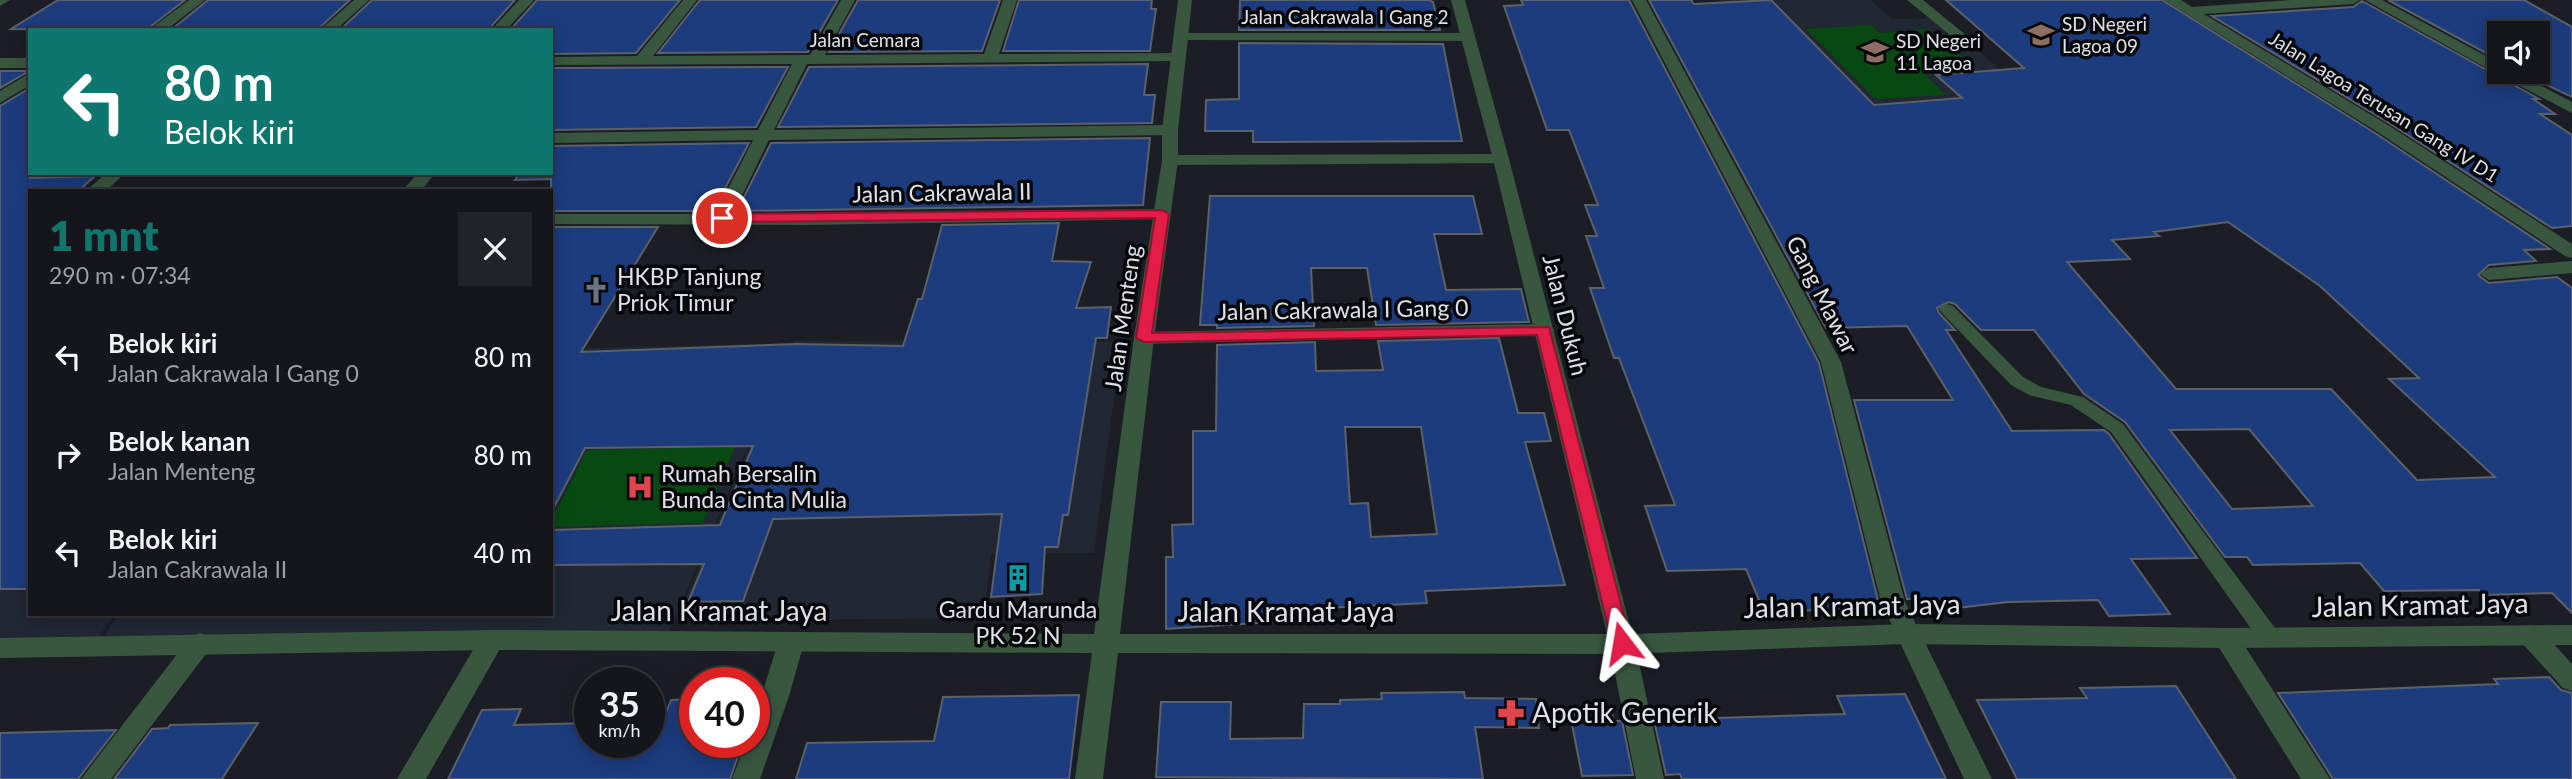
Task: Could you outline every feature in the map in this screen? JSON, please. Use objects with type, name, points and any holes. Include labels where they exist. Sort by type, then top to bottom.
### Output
[{"type":"street","points":[[159,28],[198,0]]},
{"type":"street","points":[[329,28],[362,0]]},
{"type":"street","points":[[500,28],[527,0]]},
{"type":"street","points":[[640,61],[690,0]]},
{"type":"street","points":[[722,218],[809,59],[848,0]]},
{"type":"street","points":[[991,59],[992,47],[1010,0]]},
{"type":"street","name":"Jalan Menteng","points":[[1089,779],[1144,338],[1170,160],[1170,130],[1185,0]]},
{"type":"street","name":"Jalan Dukuh","points":[[1458,0],[1501,159],[1622,643],[1650,779]]},
{"type":"street","name":"Gang Mawar","points":[[1639,0],[1831,362],[1893,602],[1978,779]]},
{"type":"street","points":[[1914,0],[1971,45]]},
{"type":"street","name":"Jalan Lagoa Terusan Gang IV D1","points":[[2171,0],[2424,154],[2572,252]]},
{"type":"street","points":[[2189,11],[2353,0]]},
{"type":"street","points":[[2374,1],[2397,0]]},
{"type":"street","points":[[2374,1],[2487,62]]},
{"type":"street","name":"Jalan Cakrawala I Gang 2","points":[[1181,37],[1468,37]]},
{"type":"street","name":"Jalan Cemara","points":[[553,61],[1179,57]]},
{"type":"street","points":[[0,63],[28,62]]},
{"type":"street","points":[[0,98],[28,79]]},
{"type":"street","points":[[2527,84],[2572,108]]},
{"type":"street","points":[[553,138],[1170,130]]},
{"type":"street","points":[[1170,160],[1501,159]]},
{"type":"street","points":[[97,189],[115,175]]},
{"type":"street","points":[[413,189],[424,175]]},
{"type":"street","name":"Jalan Cakrawala II","points":[[553,219],[1162,214]]},
{"type":"street","points":[[2490,274],[2572,267]]},
{"type":"street","name":"Jalan Cakrawala I Gang 0","points":[[1144,338],[1544,330]]},
{"type":"street","name":"Jalan Kramat Jaya","points":[[0,648],[492,640],[791,643],[1622,643],[1908,634],[2226,638],[2572,635]]},
{"type":"street","points":[[2530,635],[2572,681]]},
{"type":"street","points":[[2226,638],[2316,779]]},
{"type":"street","points":[[411,779],[492,640]]},
{"type":"street","points":[[95,779],[200,643]]},
{"type":"street","points":[[746,779],[776,696],[791,643]]},
{"type":"lane","points":[[1947,309],[2017,381],[2035,391],[2077,401],[2117,428],[2270,638]]},
{"type":"shaded area","name":"SD Negeri 11 Lagoa","points":[[1719,0],[1871,0],[1892,19],[1941,18],[2040,105],[1937,141],[1802,84]]},
{"type":"shaded area","points":[[794,341],[1121,342],[1094,553],[991,554],[984,618],[676,621]]},
{"type":"shaded area","name":"Rumah Bersalin Bunda Cinta Mulia","points":[[792,343],[665,642],[103,638],[117,616],[553,616],[553,349]]},
{"type":"shaded area","points":[[0,356],[28,356],[28,616],[114,616],[97,639],[0,640]]},
{"type":"green space","points":[[1871,25],[1880,33],[1930,29],[1975,68],[1922,72],[1946,95],[1875,99],[1806,29]]},
{"type":"green space","points":[[735,447],[703,523],[553,527],[553,517],[587,450]]},
{"type":"building","points":[[58,0],[185,0],[149,28],[11,29]]},
{"type":"building","points":[[208,0],[350,0],[319,28],[173,28]]},
{"type":"building","points":[[372,0],[515,0],[490,28],[342,28]]},
{"type":"building","points":[[537,0],[680,0],[636,53],[553,54],[553,28],[512,28]]},
{"type":"building","points":[[700,0],[838,0],[808,52],[658,53]]},
{"type":"building","points":[[858,0],[1000,0],[982,51],[829,52]]},
{"type":"building","points":[[1019,0],[1152,0],[1151,9],[1156,9],[1150,51],[1003,51]]},
{"type":"building","points":[[1240,0],[1429,0],[1433,2],[1440,30],[1239,30]]},
{"type":"building","points":[[1521,0],[1629,0],[1819,363],[1878,600],[1846,601],[1850,609],[1764,612],[1746,569],[1667,571],[1645,506],[1675,505],[1619,358],[1614,358],[1590,288],[1604,288],[1586,236],[1597,236],[1585,205],[1598,205],[1569,130],[1547,130],[1504,6],[1523,5]]},
{"type":"building","points":[[1649,0],[1691,0],[1694,4],[1771,0],[1874,105],[1962,98],[1936,75],[2024,68],[1946,0],[2162,0],[2375,133],[2550,249],[2524,250],[2536,261],[2489,265],[2478,275],[2489,283],[2557,277],[2572,288],[2572,613],[2552,593],[2483,595],[2479,590],[2384,591],[2360,563],[2253,565],[2247,557],[2225,557],[2125,422],[2084,394],[2034,330],[1981,330],[1955,304],[1948,302],[1937,308],[1955,330],[1946,330],[2012,431],[2104,430],[2197,558],[2131,559],[2170,614],[2109,616],[2098,600],[2008,602],[1923,612],[1918,599],[1907,599],[1854,400],[1953,400],[1907,326],[1826,328]],"holes":[[[2228,222],[2320,286],[2419,378],[2389,379],[2495,477],[2417,480],[2331,389],[2176,389],[2067,262],[2130,259],[2112,240],[2159,236],[2154,232]],[[2249,429],[2313,506],[2232,509],[2170,430]]]},
{"type":"building","points":[[2388,0],[2524,0],[2572,27],[2572,97],[2545,84],[2550,84],[2550,21],[2487,21],[2487,54]]},
{"type":"building","points":[[2362,1],[2487,70],[2487,84],[2512,84],[2539,99],[2533,99],[2555,114],[2540,114],[2572,135],[2572,226],[2552,228],[2389,123],[2212,16],[2353,7]]},
{"type":"building","points":[[1239,43],[1443,44],[1462,141],[1253,142],[1253,131],[1205,131],[1206,100],[1239,99]]},
{"type":"building","points":[[1148,64],[1144,95],[1155,95],[1152,123],[778,127],[809,67]]},
{"type":"building","points":[[788,67],[756,127],[553,130],[553,68]]},
{"type":"building","points":[[0,71],[28,71],[28,72],[0,88]]},
{"type":"building","points":[[28,89],[30,178],[95,176],[80,189],[28,189],[28,589],[0,589],[0,106]]},
{"type":"building","points":[[1150,138],[1143,205],[737,211],[771,143]]},
{"type":"building","points":[[749,143],[713,211],[553,211],[551,179],[515,180],[519,175],[553,175],[553,146]]},
{"type":"building","points":[[1210,196],[1473,196],[1482,234],[1434,234],[1446,290],[1521,289],[1529,322],[1376,325],[1367,268],[1311,268],[1314,326],[1217,328],[1217,325],[1200,325]]},
{"type":"building","points":[[1059,223],[1052,261],[1091,262],[1076,308],[1111,307],[1107,338],[1096,338],[1068,515],[1063,515],[1058,547],[1045,547],[1042,594],[991,597],[1002,514],[773,519],[743,601],[688,602],[704,564],[553,565],[553,530],[720,525],[753,446],[585,448],[553,509],[553,227],[658,227],[581,352],[796,344],[903,346],[918,299],[922,299],[942,225]]},
{"type":"building","points":[[1499,338],[1518,413],[1544,413],[1551,441],[1525,442],[1565,585],[1425,591],[1427,603],[1303,609],[1304,620],[1166,629],[1166,557],[1173,557],[1172,525],[1193,524],[1193,431],[1216,431],[1217,345],[1315,342],[1316,371],[1383,370],[1378,341]],"holes":[[[1345,427],[1421,427],[1437,534],[1371,537],[1368,503],[1350,504]]]},
{"type":"building","points":[[2549,677],[2561,690],[2572,693],[2572,779],[2333,779],[2278,693],[2498,684],[2494,679]]},
{"type":"building","points":[[2176,686],[2236,779],[2017,779],[1977,700],[2087,698],[2080,688]]},
{"type":"building","points":[[1464,692],[1465,698],[1536,699],[1539,728],[1475,727],[1483,779],[1156,777],[1161,702],[1231,702],[1230,739],[1303,738],[1304,704],[1340,704],[1340,700],[1382,699],[1381,693]]},
{"type":"building","points":[[1905,694],[1946,779],[1682,779],[1680,774],[1666,775],[1654,720],[1845,714],[1837,696]]},
{"type":"building","points":[[1079,695],[1069,779],[796,779],[807,743],[934,741],[943,697]]},
{"type":"building","points":[[671,700],[679,700],[679,758],[737,758],[730,779],[448,779],[482,710],[521,709],[514,725],[574,723],[574,758],[665,758],[665,715]]},
{"type":"building","points":[[1570,714],[1612,714],[1614,721],[1622,721],[1633,775],[1582,776]]},
{"type":"building","points":[[258,723],[222,779],[114,779],[152,729],[168,728],[170,725]]},
{"type":"building","points":[[116,730],[78,779],[0,779],[0,733]]},
{"type":"place","name":"SD Negeri Lagoa 09","points":[[2041,35]]},
{"type":"place","name":"SD Negeri 11 Lagoa","points":[[1875,52]]},
{"type":"place","name":"HKBP Tanjung Priok Timur","points":[[596,290]]},
{"type":"place","name":"Rumah Bersalin Bunda Cinta Mulia","points":[[640,487]]},
{"type":"place","name":"Gardu Marunda PK 52 N","points":[[1018,578]]},
{"type":"place","name":"Apotik Generik","points":[[1511,713]]},
{"type":"route","points":[[722,218],[804,220],[1162,214],[1144,338],[1544,330],[1622,643]]}]
